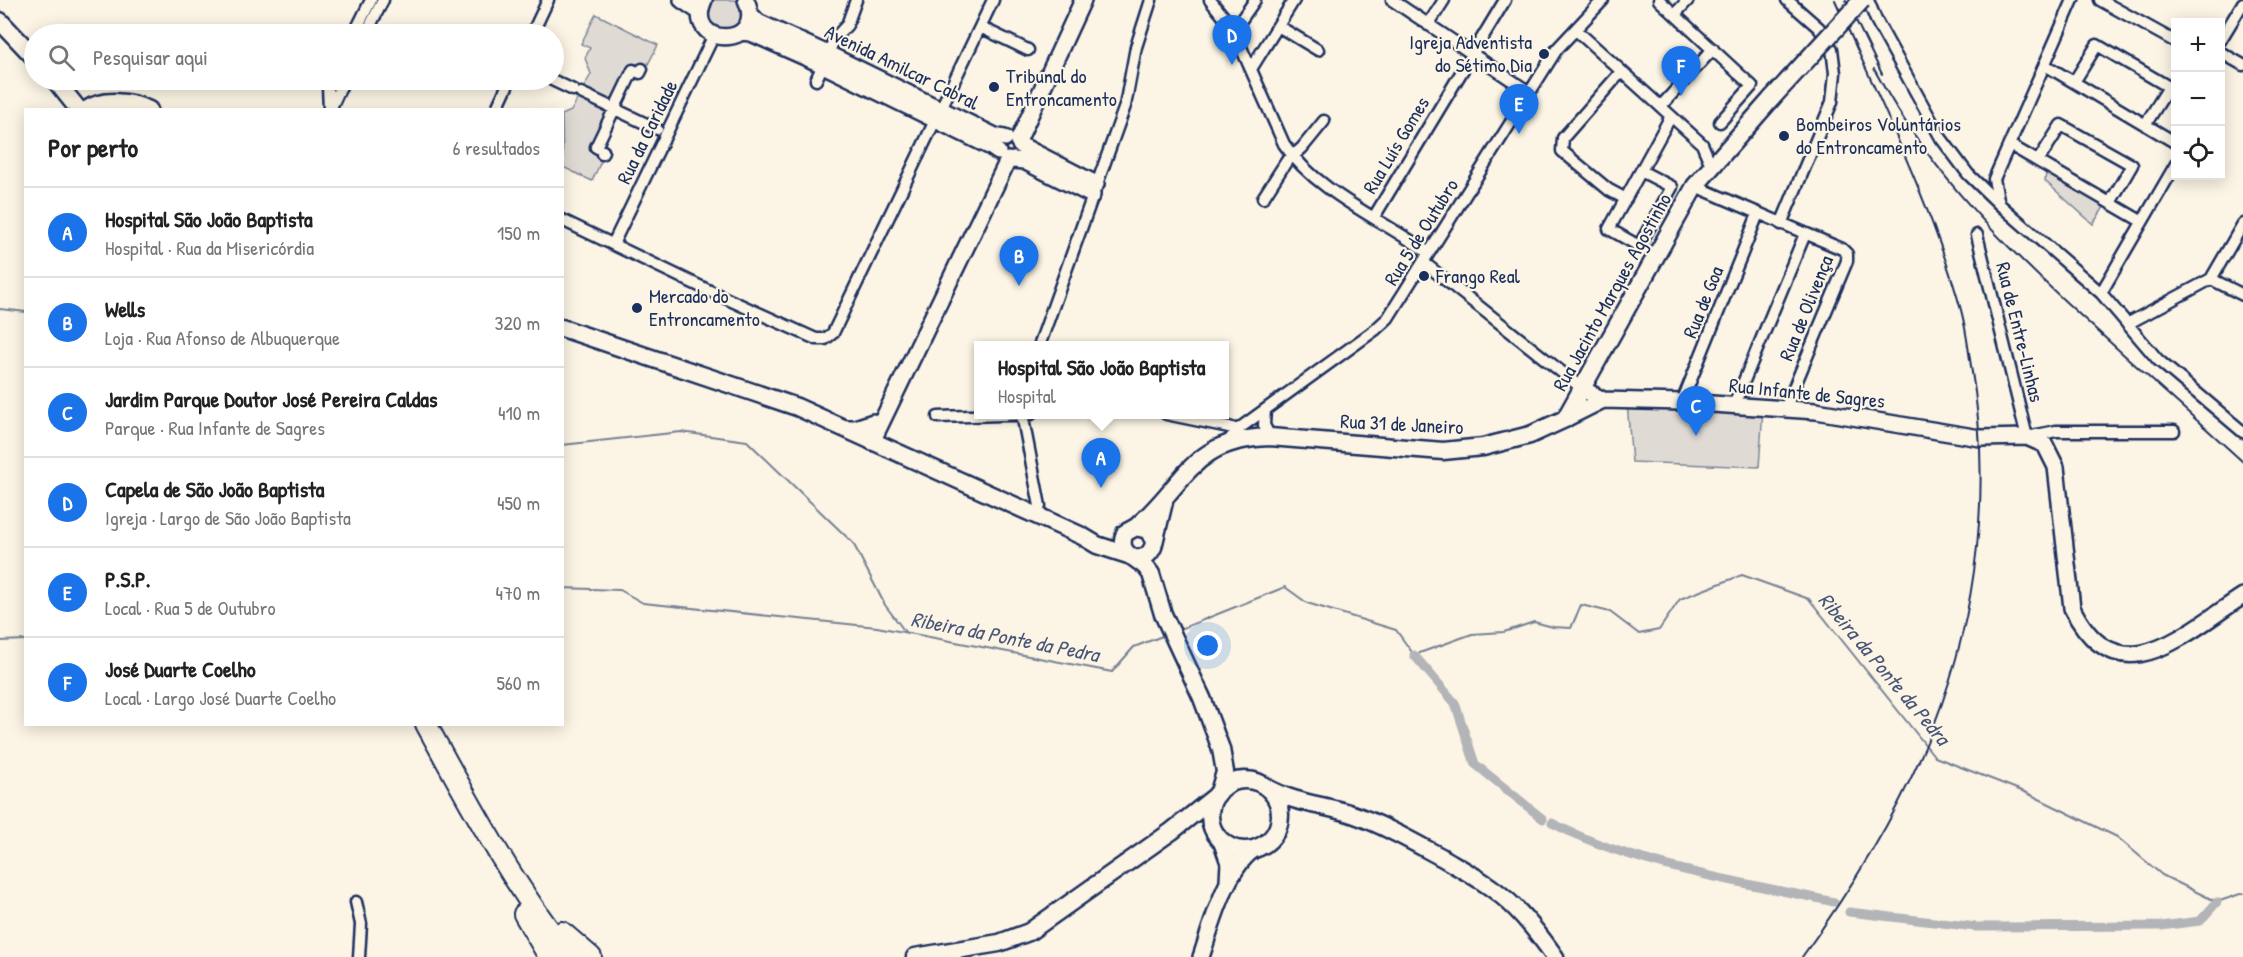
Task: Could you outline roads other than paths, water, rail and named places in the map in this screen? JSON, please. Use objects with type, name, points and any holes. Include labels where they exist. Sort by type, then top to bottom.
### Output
[{"type":"highway","points":[[427,726],[484,831],[541,918],[570,957]]},
{"type":"highway","points":[[484,831],[490,854],[549,957]]},
{"type":"highway","points":[[516,878],[562,932],[591,957]]},
{"type":"highway","points":[[517,902],[561,957]]},
{"type":"main road","name":"Rua Jacinto Marques Agostinho","points":[[1565,418],[1695,186],[1724,151],[1862,0]]},
{"type":"main road","points":[[0,21],[24,46]]},
{"type":"main road","points":[[63,90],[77,108]]},
{"type":"main road","points":[[90,108],[97,104],[110,106],[130,103],[144,108]]},
{"type":"main road","points":[[564,329],[797,407],[1082,536],[1097,545],[1131,557],[1145,566],[1221,749],[1225,772],[1210,812],[1211,824],[1219,837]]},
{"type":"main road","name":"Rua 31 de Janeiro","points":[[1165,498],[1182,475],[1202,457],[1232,436],[1443,451],[1483,447],[1530,435],[1565,418]]},
{"type":"main road","points":[[1131,557],[1122,545],[1131,530],[1165,498]]},
{"type":"main road","points":[[1131,557],[1146,557],[1153,544],[1165,498]]},
{"type":"main road","points":[[1082,536],[1108,538],[1131,530],[1148,530],[1153,544],[1166,613]]},
{"type":"main road","points":[[1221,749],[1235,767],[1262,785],[1290,799],[1352,814],[1396,833],[1484,883],[1520,913],[1555,957]]},
{"type":"main road","points":[[915,957],[999,943],[1020,936],[1044,923],[1172,831],[1235,781],[1262,785],[1277,799],[1280,819],[1276,831]]},
{"type":"main road","points":[[1172,831],[1184,826],[1196,826],[1208,829],[1239,849],[1258,847],[1304,810],[1328,808]]},
{"type":"street","points":[[359,24],[370,0]]},
{"type":"street","points":[[371,24],[383,0]]},
{"type":"street","points":[[537,24],[548,0]]},
{"type":"street","points":[[682,0],[702,6],[704,26],[714,35],[728,38],[741,32],[749,21],[748,7]]},
{"type":"street","points":[[816,80],[835,38],[847,25],[856,0]]},
{"type":"street","points":[[564,221],[734,303],[816,339],[825,339],[833,333],[993,0]]},
{"type":"street","points":[[868,440],[1005,157],[1019,155],[1013,140],[1075,0]]},
{"type":"street","points":[[1013,140],[1083,0]]},
{"type":"street","points":[[1040,341],[1125,106],[1136,47],[1151,0]]},
{"type":"street","name":"Rua Infante de Sagres","points":[[1210,0],[1232,27],[1284,144],[1293,157],[1341,198],[1400,232],[1426,258],[1583,389],[1603,400],[1682,402],[1816,411],[1980,438],[2027,437]]},
{"type":"street","points":[[1232,27],[1239,23],[1255,0]]},
{"type":"street","points":[[1251,69],[1294,0]]},
{"type":"street","points":[[1392,0],[1529,92]]},
{"type":"street","points":[[1428,25],[1444,0]]},
{"type":"street","name":"Rua Luís Gomes","points":[[1374,217],[1505,0]]},
{"type":"street","name":"Rua 5 de Outubro","points":[[1232,436],[1388,318],[1557,49],[1603,0]]},
{"type":"street","points":[[1659,0],[1752,86],[1720,123]]},
{"type":"street","points":[[1675,14],[1688,0]]},
{"type":"street","points":[[1781,224],[1832,102],[1835,73],[1832,49],[1819,28],[1787,0]]},
{"type":"street","points":[[1868,0],[1876,20],[1941,138],[1968,174],[1999,204],[2101,292],[2158,360],[2243,432]]},
{"type":"street","points":[[1999,204],[1994,179],[2073,0]]},
{"type":"street","points":[[2107,2],[2171,40]]},
{"type":"street","name":"Avenida Amilcar Cabral","points":[[748,7],[758,22],[938,115],[1005,157],[1024,161],[1094,189]]},
{"type":"street","points":[[2225,34],[2242,8]]},
{"type":"street","points":[[1278,26],[1318,50]]},
{"type":"street","points":[[980,27],[1028,50]]},
{"type":"street","points":[[1576,30],[1702,144],[1712,165]]},
{"type":"street","name":"Avenida Amilcar Cabral","points":[[741,32],[752,33],[826,59]]},
{"type":"street","name":"Rua da Caridade","points":[[613,244],[714,35]]},
{"type":"street","points":[[2074,82],[2097,45],[2169,87],[2145,125]]},
{"type":"street","points":[[1661,106],[1713,49]]},
{"type":"street","points":[[2225,55],[2243,65]]},
{"type":"street","points":[[2045,65],[2171,140]]},
{"type":"street","points":[[602,154],[603,151],[596,147],[633,70],[640,73],[642,69]]},
{"type":"street","points":[[1622,72],[1563,138],[1561,144],[1562,150],[1610,190],[1626,199]]},
{"type":"street","points":[[564,85],[657,129]]},
{"type":"street","points":[[329,108],[330,90]]},
{"type":"street","points":[[330,108],[339,90]]},
{"type":"street","points":[[497,108],[505,90]]},
{"type":"street","name":"Avenida Amilcar Cabral","points":[[938,115],[995,136],[1013,140],[1094,189]]},
{"type":"street","points":[[1641,171],[1672,187],[1639,246],[1609,229],[1671,116]]},
{"type":"street","points":[[1263,198],[1286,162],[1324,121]]},
{"type":"street","points":[[2038,161],[2061,125],[2132,165],[2109,203]]},
{"type":"street","points":[[1702,144],[1724,151]]},
{"type":"street","points":[[2010,145],[2141,221]]},
{"type":"street","points":[[2101,292],[2171,171]]},
{"type":"street","points":[[1695,186],[1805,234],[1734,405]]},
{"type":"street","name":"Rua de Goa","points":[[1682,402],[1758,214]]},
{"type":"street","points":[[2127,324],[2211,279],[2243,224]]},
{"type":"street","name":"Rua de Olivença","points":[[1785,409],[1847,261],[1847,254],[1842,249],[1805,234]]},
{"type":"street","name":"Rua de Entre-Linhas","points":[[1977,235],[2027,437]]},
{"type":"street","points":[[2211,279],[2243,295]]},
{"type":"street","name":"Rua 31 de Janeiro","points":[[1565,418],[1603,400]]},
{"type":"street","points":[[1265,410],[1264,425],[1270,437]]},
{"type":"street","points":[[938,417],[974,416]]},
{"type":"street","points":[[1023,419],[1040,506],[1037,516]]},
{"type":"street","points":[[1190,419],[1229,427],[1232,436]]},
{"type":"street","points":[[843,428],[877,423]]},
{"type":"street","points":[[877,423],[890,448]]},
{"type":"street","points":[[2027,437],[2056,431],[2174,431]]},
{"type":"street","points":[[2027,437],[2045,445],[2056,467],[2072,608],[2080,625],[2103,647],[2123,654],[2141,654],[2163,648],[2243,596]]},
{"type":"street","points":[[1201,957],[1229,877],[1229,862],[1219,837]]},
{"type":"street","points":[[1225,891],[1242,861],[1258,847]]},
{"type":"street","points":[[356,902],[361,924],[359,957]]},
{"type":"waterway","points":[[0,309],[24,312]]},
{"type":"waterway","points":[[564,445],[681,432],[747,441],[853,543],[885,605],[906,633]]},
{"type":"waterway","name":"Ribeira da Ponte da Pedra","points":[[1178,630],[1285,587],[1307,603],[1396,630],[1414,655],[1472,634],[1504,632],[1534,622],[1553,627],[1571,628],[1581,605],[1610,612],[1639,634],[1659,630],[1680,599],[1742,575],[1809,599],[1935,757],[2027,793],[2117,837],[2162,875],[2217,902],[2243,893]]},
{"type":"waterway","name":"Ribeira da Ponte da Pedra","points":[[564,588],[620,590],[643,603],[877,627],[1112,672],[1134,647],[1165,635]]},
{"type":"waterway","name":"Ribeira da Ponte da Pedra","points":[[0,641],[24,640]]},
{"type":"waterway","points":[[1414,655],[1455,703],[1475,764],[1543,819]]},
{"type":"waterway","points":[[1552,823],[1585,838],[1654,862],[1690,872],[1834,902]]},
{"type":"waterway","points":[[1849,912],[1976,927],[2161,926],[2200,921],[2217,902]]},
{"type":"railway","points":[[1802,957],[1876,845],[1907,786],[1934,725],[1949,682],[1971,593],[1980,502],[1977,411],[1961,310],[1920,191],[1835,0]]},
{"type":"railway","points":[[1846,0],[1882,74]]},
{"type":"railway","points":[[1874,69],[1921,145],[1947,179],[2004,243],[2243,462]]},
{"type":"place","name":"Igreja Adventista do Sétimo Dia","points":[[1544,54]]},
{"type":"place","name":"Capela de São João Baptista","points":[[1232,65]]},
{"type":"place","name":"Tribunal do Entroncamento","points":[[994,87]]},
{"type":"place","name":"José Duarte Coelho","points":[[1681,96]]},
{"type":"place","name":"P.S.P.","points":[[1519,134]]},
{"type":"place","name":"Bombeiros Voluntários do Entroncamento","points":[[1784,136]]},
{"type":"place","name":"Frango Real","points":[[1424,276]]},
{"type":"place","name":"Wells","points":[[1019,286]]},
{"type":"place","name":"Mercado do Entroncamento","points":[[637,308]]},
{"type":"place","name":"Jardim Parque Doutor José Pereira Caldas","points":[[1696,436]]},
{"type":"place","name":"Hospital São João Baptista","points":[[1101,488]]}]
